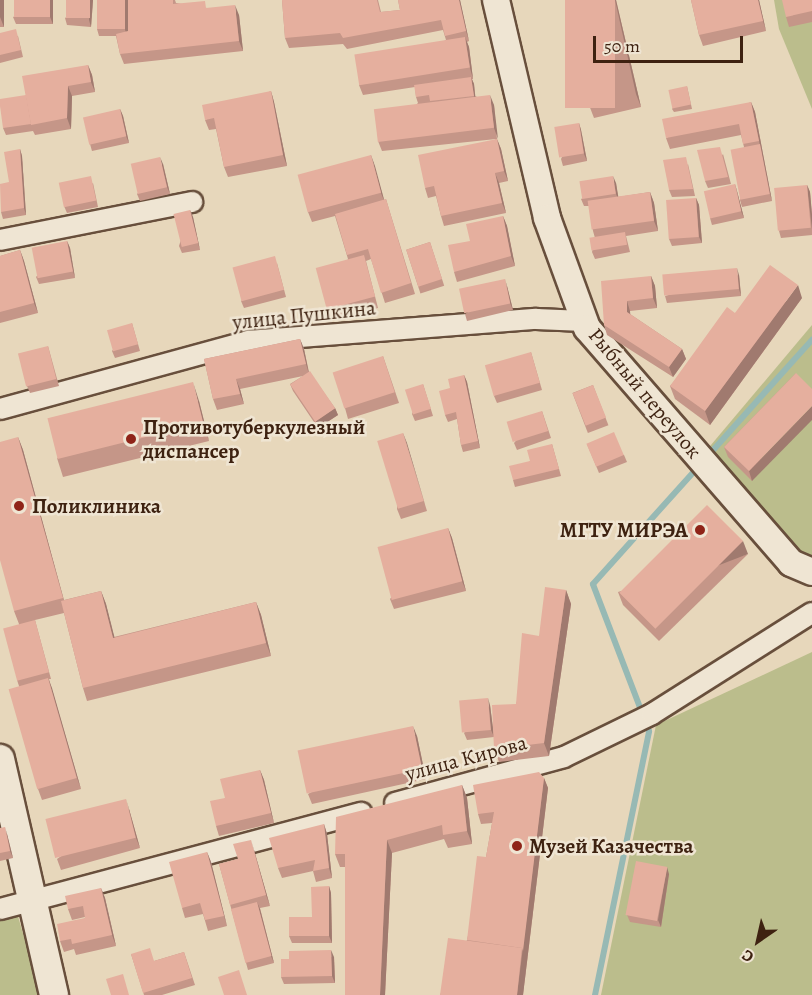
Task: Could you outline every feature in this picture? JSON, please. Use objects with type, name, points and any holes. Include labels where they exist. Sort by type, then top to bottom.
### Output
[{"type":"main road","points":[[0,759],[54,995]]},
{"type":"street","name":"Рыбный переулок","points":[[496,0],[548,218],[584,321],[791,563],[812,572]]},
{"type":"street","points":[[0,240],[192,202]]},
{"type":"street","name":"улица Пушкина","points":[[0,409],[248,341],[536,319],[584,321]]},
{"type":"street","name":"улица Кирова","points":[[0,909],[564,757],[652,714],[812,613]]},
{"type":"green space","points":[[774,0],[812,0],[812,109],[779,29]]},
{"type":"green space","points":[[812,325],[812,569],[700,458]]},
{"type":"green space","points":[[812,652],[812,995],[601,995],[656,725]]},
{"type":"green space","points":[[17,913],[41,995],[0,995],[0,918]]},
{"type":"building","points":[[14,0],[50,0],[50,17],[14,17]]},
{"type":"building","points":[[66,0],[90,0],[90,18],[66,18]]},
{"type":"building","points":[[97,0],[125,0],[125,29],[97,29]]},
{"type":"building","points":[[128,0],[173,0],[173,4],[205,1],[206,8],[235,5],[239,41],[120,54],[116,34],[128,31]]},
{"type":"building","points":[[282,0],[377,0],[380,12],[400,10],[398,0],[459,0],[466,31],[445,36],[441,20],[343,38],[340,33],[285,38]]},
{"type":"building","points":[[565,0],[615,0],[615,108],[565,108]]},
{"type":"building","points":[[691,0],[758,0],[763,21],[699,35]]},
{"type":"building","points":[[782,0],[812,0],[812,11],[786,17]]},
{"type":"building","points":[[16,29],[21,50],[0,55],[0,33]]},
{"type":"building","points":[[465,37],[470,68],[359,85],[354,55]]},
{"type":"building","points":[[88,65],[91,82],[68,86],[67,118],[31,125],[22,76]]},
{"type":"building","points":[[471,77],[474,96],[430,101],[429,95],[416,97],[414,85]]},
{"type":"building","points":[[687,86],[691,105],[672,109],[668,90]]},
{"type":"building","points":[[271,91],[283,155],[224,167],[214,118],[205,120],[202,105]]},
{"type":"building","points":[[26,95],[31,124],[3,128],[0,99]]},
{"type":"building","points":[[490,95],[494,128],[378,142],[374,109]]},
{"type":"building","points":[[751,102],[759,141],[743,144],[739,124],[666,138],[662,119]]},
{"type":"building","points":[[120,109],[126,136],[89,145],[83,118]]},
{"type":"building","points":[[579,123],[584,154],[559,158],[554,127]]},
{"type":"building","points":[[497,139],[504,171],[495,173],[502,203],[441,216],[434,186],[425,188],[418,155]]},
{"type":"building","points":[[760,144],[770,194],[740,200],[731,150]]},
{"type":"building","points":[[720,147],[728,177],[705,181],[697,150]]},
{"type":"building","points":[[20,149],[24,208],[1,212],[0,184],[9,182],[4,152]]},
{"type":"building","points":[[371,155],[381,193],[308,212],[298,175]]},
{"type":"building","points":[[160,157],[167,187],[138,194],[131,164]]},
{"type":"building","points":[[686,157],[693,189],[669,190],[663,160]]},
{"type":"building","points":[[91,176],[96,200],[64,207],[59,183]]},
{"type":"building","points":[[613,176],[616,194],[582,199],[579,181]]},
{"type":"building","points":[[735,184],[741,211],[710,218],[704,191]]},
{"type":"building","points":[[807,185],[811,228],[778,231],[774,188]]},
{"type":"building","points":[[650,192],[654,221],[592,229],[588,201]]},
{"type":"building","points":[[696,198],[699,237],[669,239],[666,200]]},
{"type":"building","points":[[386,199],[411,283],[381,293],[368,249],[347,255],[335,214]]},
{"type":"building","points":[[190,210],[198,243],[182,247],[174,214]]},
{"type":"building","points":[[503,216],[511,256],[454,272],[448,245],[470,241],[466,224]]},
{"type":"building","points":[[625,232],[627,245],[591,250],[589,238]]},
{"type":"building","points":[[67,241],[73,271],[38,278],[32,248]]},
{"type":"building","points":[[430,242],[442,279],[418,287],[406,250]]},
{"type":"building","points":[[20,250],[34,303],[0,312],[0,256]]},
{"type":"building","points":[[364,255],[375,297],[327,309],[316,268]]},
{"type":"building","points":[[275,256],[284,290],[242,301],[232,267]]},
{"type":"building","points":[[770,265],[798,285],[705,411],[670,386],[727,307],[735,313]]},
{"type":"building","points":[[737,268],[739,289],[664,295],[662,275]]},
{"type":"building","points":[[651,276],[653,298],[627,301],[627,312],[682,349],[669,367],[604,325],[601,281]]},
{"type":"building","points":[[505,279],[510,303],[464,313],[459,289]]},
{"type":"building","points":[[132,323],[138,344],[113,351],[107,330]]},
{"type":"building","points":[[300,339],[306,364],[236,379],[240,394],[213,399],[204,359]]},
{"type":"building","points":[[48,346],[56,379],[26,386],[18,353]]},
{"type":"building","points":[[531,352],[540,383],[494,396],[485,365]]},
{"type":"building","points":[[383,356],[395,392],[344,409],[333,372]]},
{"type":"building","points":[[310,371],[335,408],[315,422],[290,384]]},
{"type":"building","points":[[796,373],[812,389],[812,406],[749,471],[724,447]]},
{"type":"building","points":[[464,375],[478,441],[461,445],[456,412],[445,415],[439,391],[450,388],[448,379]]},
{"type":"building","points":[[193,382],[203,423],[58,459],[47,418]]},
{"type":"building","points":[[423,384],[431,409],[413,415],[405,390]]},
{"type":"building","points":[[593,385],[606,417],[586,426],[573,393]]},
{"type":"building","points":[[542,411],[548,431],[513,442],[507,422]]},
{"type":"building","points":[[614,432],[624,455],[596,467],[586,444]]},
{"type":"building","points":[[403,433],[424,501],[398,509],[377,441]]},
{"type":"building","name":"Поликлиника","points":[[18,437],[63,598],[14,611],[0,560],[0,442]]},
{"type":"building","points":[[552,444],[559,469],[513,480],[509,466],[530,461],[527,450]]},
{"type":"building","points":[[707,505],[743,541],[655,629],[619,593]]},
{"type":"building","points":[[448,528],[462,581],[392,600],[377,547]]},
{"type":"building","points":[[545,587],[566,590],[544,743],[494,749],[492,705],[516,704],[522,633],[539,636]]},
{"type":"building","points":[[101,591],[113,638],[256,602],[266,643],[83,688],[61,601]]},
{"type":"building","points":[[35,620],[49,672],[17,681],[3,629]]},
{"type":"building","points":[[48,678],[77,778],[37,789],[9,689]]},
{"type":"building","points":[[488,698],[491,730],[462,732],[459,701]]},
{"type":"building","points":[[413,726],[422,769],[307,794],[298,751]]},
{"type":"building","points":[[260,770],[271,813],[216,826],[210,801],[225,798],[220,779]]},
{"type":"building","points":[[539,772],[544,778],[523,951],[522,948],[467,940],[477,856],[486,857],[494,812],[478,814],[473,785]]},
{"type":"building","points":[[462,785],[467,831],[443,835],[442,825],[387,840],[380,995],[345,995],[345,854],[335,854],[336,817]]},
{"type":"building","points":[[126,799],[136,838],[55,858],[45,819]]},
{"type":"building","points":[[324,824],[329,868],[313,871],[315,860],[278,868],[269,838]]},
{"type":"building","points":[[5,827],[10,851],[0,853],[0,828]]},
{"type":"building","points":[[251,840],[266,895],[230,905],[219,864],[238,859],[233,844]]},
{"type":"building","points":[[207,852],[224,916],[205,920],[200,903],[182,908],[169,862]]},
{"type":"building","points":[[636,861],[667,867],[657,921],[626,915]]},
{"type":"building","points":[[329,886],[329,936],[289,936],[289,917],[312,917],[311,887]]},
{"type":"building","points":[[101,888],[112,935],[72,944],[71,939],[60,941],[57,924],[85,918],[83,906],[68,909],[65,896]]},
{"type":"building","points":[[257,902],[271,956],[245,963],[231,909]]},
{"type":"building","points":[[448,938],[522,948],[517,995],[440,995]]},
{"type":"building","points":[[150,948],[154,961],[184,952],[192,978],[143,993],[131,954]]},
{"type":"building","points":[[331,950],[332,976],[281,977],[281,959],[289,959],[289,951]]},
{"type":"building","points":[[239,970],[247,995],[224,995],[218,977]]},
{"type":"building","points":[[123,974],[129,995],[111,995],[106,979]]},
{"type":"waterway","points":[[706,458],[812,340]]},
{"type":"waterway","points":[[595,995],[649,731],[593,584],[699,466]]},
{"type":"place","name":"Противотуберкулезный диспансер","points":[[131,439]]},
{"type":"place","name":"Поликлиника","points":[[19,506]]},
{"type":"place","name":"МГТУ МИРЭА","points":[[700,530]]},
{"type":"place","name":"Музей Казачества","points":[[517,846]]}]
